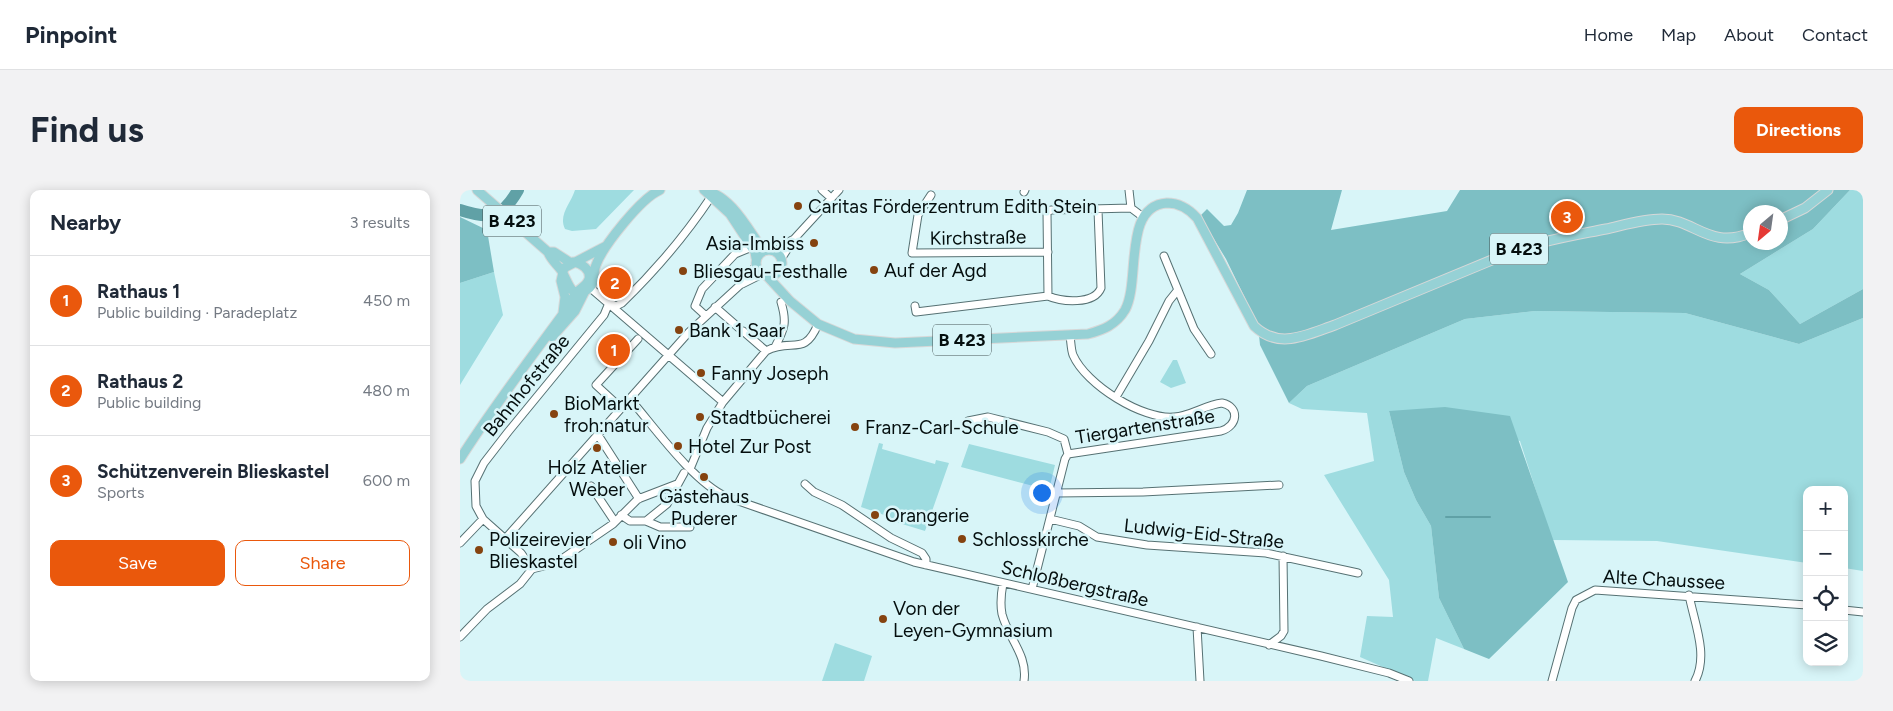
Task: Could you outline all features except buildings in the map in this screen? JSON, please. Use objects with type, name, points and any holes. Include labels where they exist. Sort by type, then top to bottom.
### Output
[{"type":"main road","name":"B 423","points":[[477,190],[548,252],[550,258],[562,272],[569,285],[584,289],[589,277],[588,270],[582,265],[554,252],[548,252]]},
{"type":"main road","points":[[460,458],[488,415],[563,313],[595,279],[594,268],[606,245],[648,197],[660,190]]},
{"type":"main road","name":"B 423","points":[[704,190],[736,212],[762,248],[774,254],[782,266],[778,272],[782,297]]},
{"type":"main road","points":[[1788,216],[1805,208],[1828,190]]},
{"type":"main road","name":"B 423","points":[[712,195],[730,214],[752,246],[756,262],[782,297],[818,324],[845,336],[873,342],[1070,336],[1104,330],[1119,318],[1124,310],[1132,290],[1137,232],[1143,217],[1159,205],[1179,204],[1197,218],[1254,326],[1267,336],[1281,340],[1304,336],[1327,328],[1516,250],[1551,240],[1654,219],[1676,222],[1716,237],[1743,235]]},
{"type":"main road","points":[[562,272],[572,262],[592,254],[606,245]]},
{"type":"main road","points":[[756,262],[774,254]]},
{"type":"main road","name":"B 423","points":[[562,272],[561,280],[565,299],[563,313]]},
{"type":"main road","points":[[764,275],[778,272]]},
{"type":"main road","points":[[533,353],[541,348],[570,318],[584,289]]},
{"type":"street","points":[[822,190],[831,198]]},
{"type":"street","points":[[774,254],[794,239],[839,190]]},
{"type":"street","points":[[1129,190],[1131,208],[1143,217]]},
{"type":"street","points":[[584,289],[616,306],[622,303],[661,261],[712,195]]},
{"type":"street","name":"Kirchstraße","points":[[931,196],[918,215],[912,253],[1048,252]]},
{"type":"street","name":"Kirchstraße","points":[[1048,296],[1047,212],[1051,210],[1131,208]]},
{"type":"street","points":[[915,306],[916,312],[1048,296],[1057,300],[1088,300],[1099,293],[1101,288],[1098,210]]},
{"type":"street","points":[[706,316],[695,306],[702,289],[734,255],[752,246]]},
{"type":"street","points":[[1164,256],[1194,329],[1211,354]]},
{"type":"street","points":[[504,539],[600,436],[622,408],[706,316],[739,286],[756,262]]},
{"type":"street","points":[[739,286],[764,275]]},
{"type":"street","points":[[1116,397],[1149,341],[1169,301],[1177,291]]},
{"type":"street","points":[[775,347],[785,325],[786,318],[782,297]]},
{"type":"street","points":[[609,303],[723,402]]},
{"type":"street","name":"Bahnhofstraße","points":[[483,519],[475,496],[475,481],[479,471],[543,388],[599,322],[609,303]]},
{"type":"street","points":[[622,303],[622,315]]},
{"type":"street","points":[[715,307],[766,352]]},
{"type":"street","points":[[646,521],[650,515],[666,504],[687,471],[707,428],[723,402],[766,352],[775,347],[802,345],[812,338],[818,324]]},
{"type":"street","name":"Tiergartenstraße","points":[[1032,589],[1065,459],[1068,454],[1221,431],[1230,428],[1235,420],[1232,408],[1222,403],[1183,416],[1168,417],[1142,411],[1116,397],[1093,380],[1073,355],[1070,336]]},
{"type":"street","points":[[622,408],[596,385],[638,339]]},
{"type":"street","name":"Schloßbergstraße","points":[[630,399],[687,471],[712,490],[760,508],[926,564],[1375,670],[1409,681]]},
{"type":"street","points":[[968,421],[988,417],[1048,432],[1064,439],[1068,454]]},
{"type":"street","points":[[600,436],[640,499]]},
{"type":"street","points":[[460,637],[487,609],[520,584],[532,569],[556,563],[615,522],[640,499],[677,484]]},
{"type":"street","points":[[805,484],[814,492],[842,505],[891,538],[918,550],[925,556],[926,564]]},
{"type":"street","points":[[1056,493],[1143,492],[1279,485]]},
{"type":"street","points":[[591,486],[615,522]]},
{"type":"street","points":[[621,515],[630,521],[646,521],[660,527],[690,527]]},
{"type":"street","points":[[460,543],[483,519],[522,553],[532,569]]},
{"type":"street","name":"Ludwig-Eid-Straße","points":[[1050,519],[1079,526],[1097,537],[1147,544],[1247,551],[1284,556],[1358,573]]},
{"type":"street","points":[[1269,645],[1282,636],[1284,631],[1284,556]]},
{"type":"street","points":[[1003,583],[1002,615],[1024,662],[1024,681]]},
{"type":"street","name":"Alte Chaussee","points":[[1552,681],[1572,608],[1576,600],[1595,590],[1803,605]]},
{"type":"street","points":[[1689,596],[1700,656],[1700,667],[1695,681]]},
{"type":"street","points":[[1848,610],[1863,612]]},
{"type":"street","points":[[1197,627],[1200,681]]},
{"type":"shaded area","points":[[575,190],[634,190],[596,229],[572,231],[565,229],[563,219]]},
{"type":"shaded area","points":[[1247,190],[1342,190],[1331,230],[1447,211],[1460,190],[1850,190],[1813,229],[1788,244],[1788,205],[1743,205],[1743,250],[1779,250],[1740,274],[1769,290],[1800,324],[1863,289],[1863,318],[1799,344],[1685,313],[1535,311],[1465,319],[1307,386],[1289,403],[1260,345],[1258,325],[1226,259],[1200,216],[1207,209],[1224,226],[1231,225]]},
{"type":"shaded area","points":[[1850,190],[1863,190],[1863,289],[1800,324],[1769,290],[1740,274],[1779,250],[1788,250],[1788,244],[1813,229]]},
{"type":"shaded area","points":[[460,217],[487,230],[494,272],[460,283]]},
{"type":"shaded area","points":[[494,272],[503,315],[460,385],[460,283]]},
{"type":"shaded area","points":[[1535,311],[1685,313],[1799,344],[1863,318],[1863,571],[1848,569],[1848,486],[1803,486],[1803,562],[1657,541],[1552,540],[1520,441],[1389,411],[1404,472],[1416,500],[1431,526],[1439,598],[1464,649],[1436,638],[1428,681],[1415,681],[1360,657],[1367,616],[1393,617],[1389,580],[1324,475],[1374,461],[1367,413],[1302,409],[1289,403],[1307,386],[1465,319]]},
{"type":"shaded area","points":[[1173,360],[1177,360],[1186,383],[1171,388],[1160,382]]},
{"type":"shaded area","points":[[1445,407],[1510,416],[1568,582],[1489,659],[1464,649],[1439,598],[1431,526],[1416,500],[1404,472],[1389,411]]},
{"type":"shaded area","points":[[879,443],[883,444],[882,449],[935,464],[936,460],[949,463],[925,531],[889,520],[890,517],[861,507]]},
{"type":"shaded area","points":[[969,444],[1055,465],[1049,490],[961,467]]},
{"type":"shaded area","points":[[835,643],[872,656],[864,681],[822,681]]},
{"type":"waterway","points":[[460,210],[479,215],[494,214],[501,211],[518,190]]},
{"type":"waterway","points":[[1446,517],[1490,517]]},
{"type":"place","name":"Caritas Förderzentrum Edith Stein","points":[[798,206]]},
{"type":"place","name":"Schützenverein Blieskastel","points":[[1567,217]]},
{"type":"place","name":"Asia-Imbiss","points":[[814,243]]},
{"type":"place","name":"Auf der Agd","points":[[874,270]]},
{"type":"place","name":"Bliesgau-Festhalle","points":[[683,271]]},
{"type":"place","name":"Rathaus 2","points":[[615,283]]},
{"type":"place","name":"Bank 1 Saar","points":[[679,330]]},
{"type":"place","name":"Rathaus 1","points":[[614,350]]},
{"type":"place","name":"Fanny Joseph","points":[[701,373]]},
{"type":"place","name":"BioMarkt froh:natur","points":[[554,414]]},
{"type":"place","name":"Stadtbücherei","points":[[700,417]]},
{"type":"place","name":"Franz-Carl-Schule","points":[[855,427]]},
{"type":"place","name":"Hotel Zur Post","points":[[678,446]]},
{"type":"place","name":"Holz Atelier Weber","points":[[597,448]]},
{"type":"place","name":"Gästehaus Puderer","points":[[704,477]]},
{"type":"place","name":"Orangerie","points":[[875,515]]},
{"type":"place","name":"Schlosskirche","points":[[962,539]]},
{"type":"place","name":"oli Vino","points":[[613,542]]},
{"type":"place","name":"Polizeirevier Blieskastel","points":[[479,550]]},
{"type":"place","name":"Von der Leyen-Gymnasium","points":[[883,619]]}]
